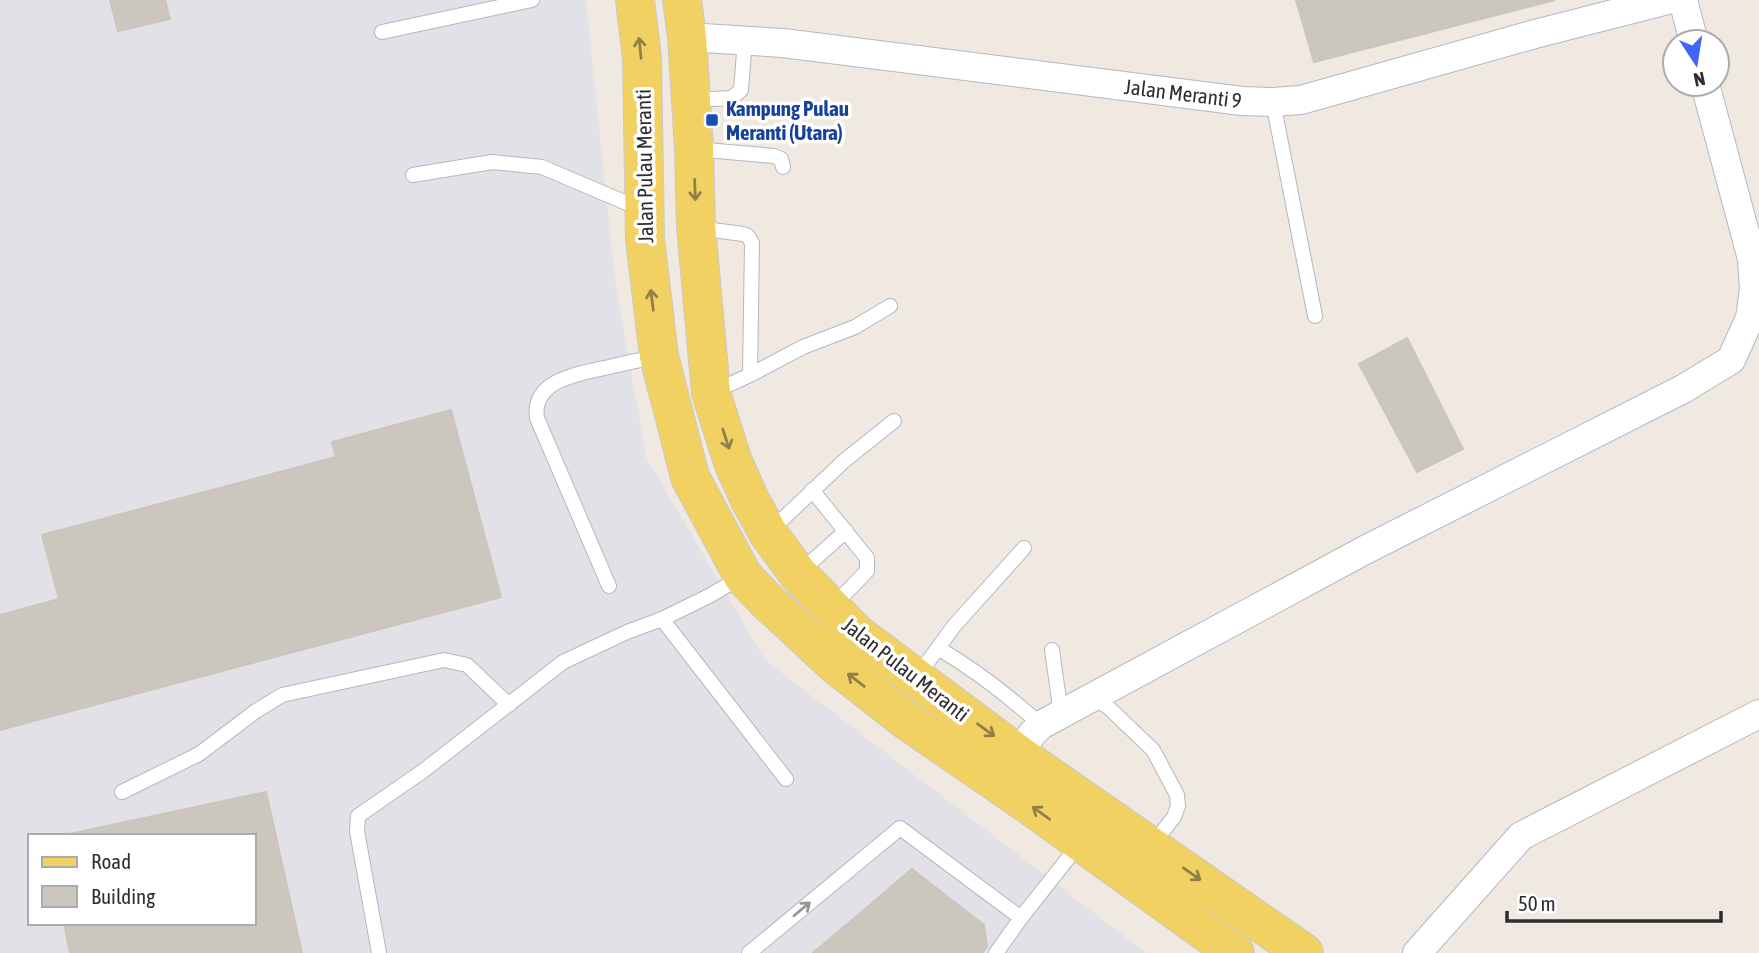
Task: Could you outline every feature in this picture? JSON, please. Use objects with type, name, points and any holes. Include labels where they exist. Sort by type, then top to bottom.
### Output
[{"type":"main road","name":"Jalan Pulau Meranti","points":[[635,0],[642,58],[645,239],[659,356],[690,477],[743,576],[837,666],[906,720],[1081,841],[1235,953]]},
{"type":"main road","name":"Jalan Pulau Meranti","points":[[682,0],[694,149],[696,227],[711,393],[733,462],[768,533],[798,574],[857,634],[1019,755],[1304,953]]},
{"type":"street","name":"Jalan Meranti 9","points":[[687,37],[745,40],[1242,101],[1273,102],[1301,100],[1535,34],[1668,0]]},
{"type":"street","points":[[1683,0],[1690,28]]},
{"type":"street","points":[[1019,755],[1032,734],[1051,719],[1365,550],[1683,389],[1731,360],[1750,318],[1754,289],[1752,259],[1709,98]]},
{"type":"street","points":[[1417,953],[1521,836],[1759,714]]},
{"type":"lane","points":[[382,32],[532,0]]},
{"type":"lane","points":[[690,100],[732,98],[737,95],[741,90],[745,40]]},
{"type":"lane","points":[[1273,102],[1315,316]]},
{"type":"lane","points":[[694,149],[774,156],[781,159],[783,167]]},
{"type":"lane","points":[[413,175],[492,162],[542,167],[645,211]]},
{"type":"lane","points":[[696,227],[743,234],[748,236],[752,243],[750,375]]},
{"type":"lane","points":[[711,393],[803,347],[855,327],[890,306]]},
{"type":"lane","points":[[609,586],[537,418],[536,409],[538,401],[550,386],[569,376],[659,356]]},
{"type":"lane","points":[[768,533],[844,461],[894,421]]},
{"type":"lane","points":[[812,490],[867,558],[867,571],[830,609]]},
{"type":"lane","points":[[798,574],[846,531]]},
{"type":"lane","points":[[916,680],[954,626],[1024,548]]},
{"type":"lane","points":[[379,953],[357,831],[358,816],[423,771],[563,662],[626,632],[662,619],[743,576]]},
{"type":"lane","points":[[662,619],[786,779]]},
{"type":"lane","points":[[938,648],[1007,695],[1051,719],[1052,650]]},
{"type":"lane","points":[[122,792],[199,754],[282,695],[444,660],[467,665],[509,705]]},
{"type":"lane","points":[[1092,697],[1108,708],[1153,750],[1177,795],[1178,806],[1174,817],[1152,846]]},
{"type":"lane","points":[[750,953],[900,828],[1021,918]]},
{"type":"lane","points":[[996,953],[1081,841]]},
{"type":"shaded area","points":[[0,0],[586,0],[615,281],[646,457],[765,660],[1146,953],[0,953]]},
{"type":"building","points":[[110,0],[165,0],[170,19],[118,31]]},
{"type":"building","points":[[1296,0],[1555,0],[1314,62]]},
{"type":"building","points":[[1407,338],[1463,449],[1417,472],[1359,364]]},
{"type":"building","points":[[451,410],[501,597],[0,730],[0,615],[59,599],[42,535],[336,457],[332,442]]},
{"type":"building","points":[[266,792],[302,953],[70,953],[64,925],[256,925],[256,834],[69,834]]},
{"type":"building","points":[[912,869],[984,925],[987,947],[982,953],[813,953]]},
{"type":"place","name":"Kampung Pulau Meranti (Utara)","points":[[712,120]]}]
